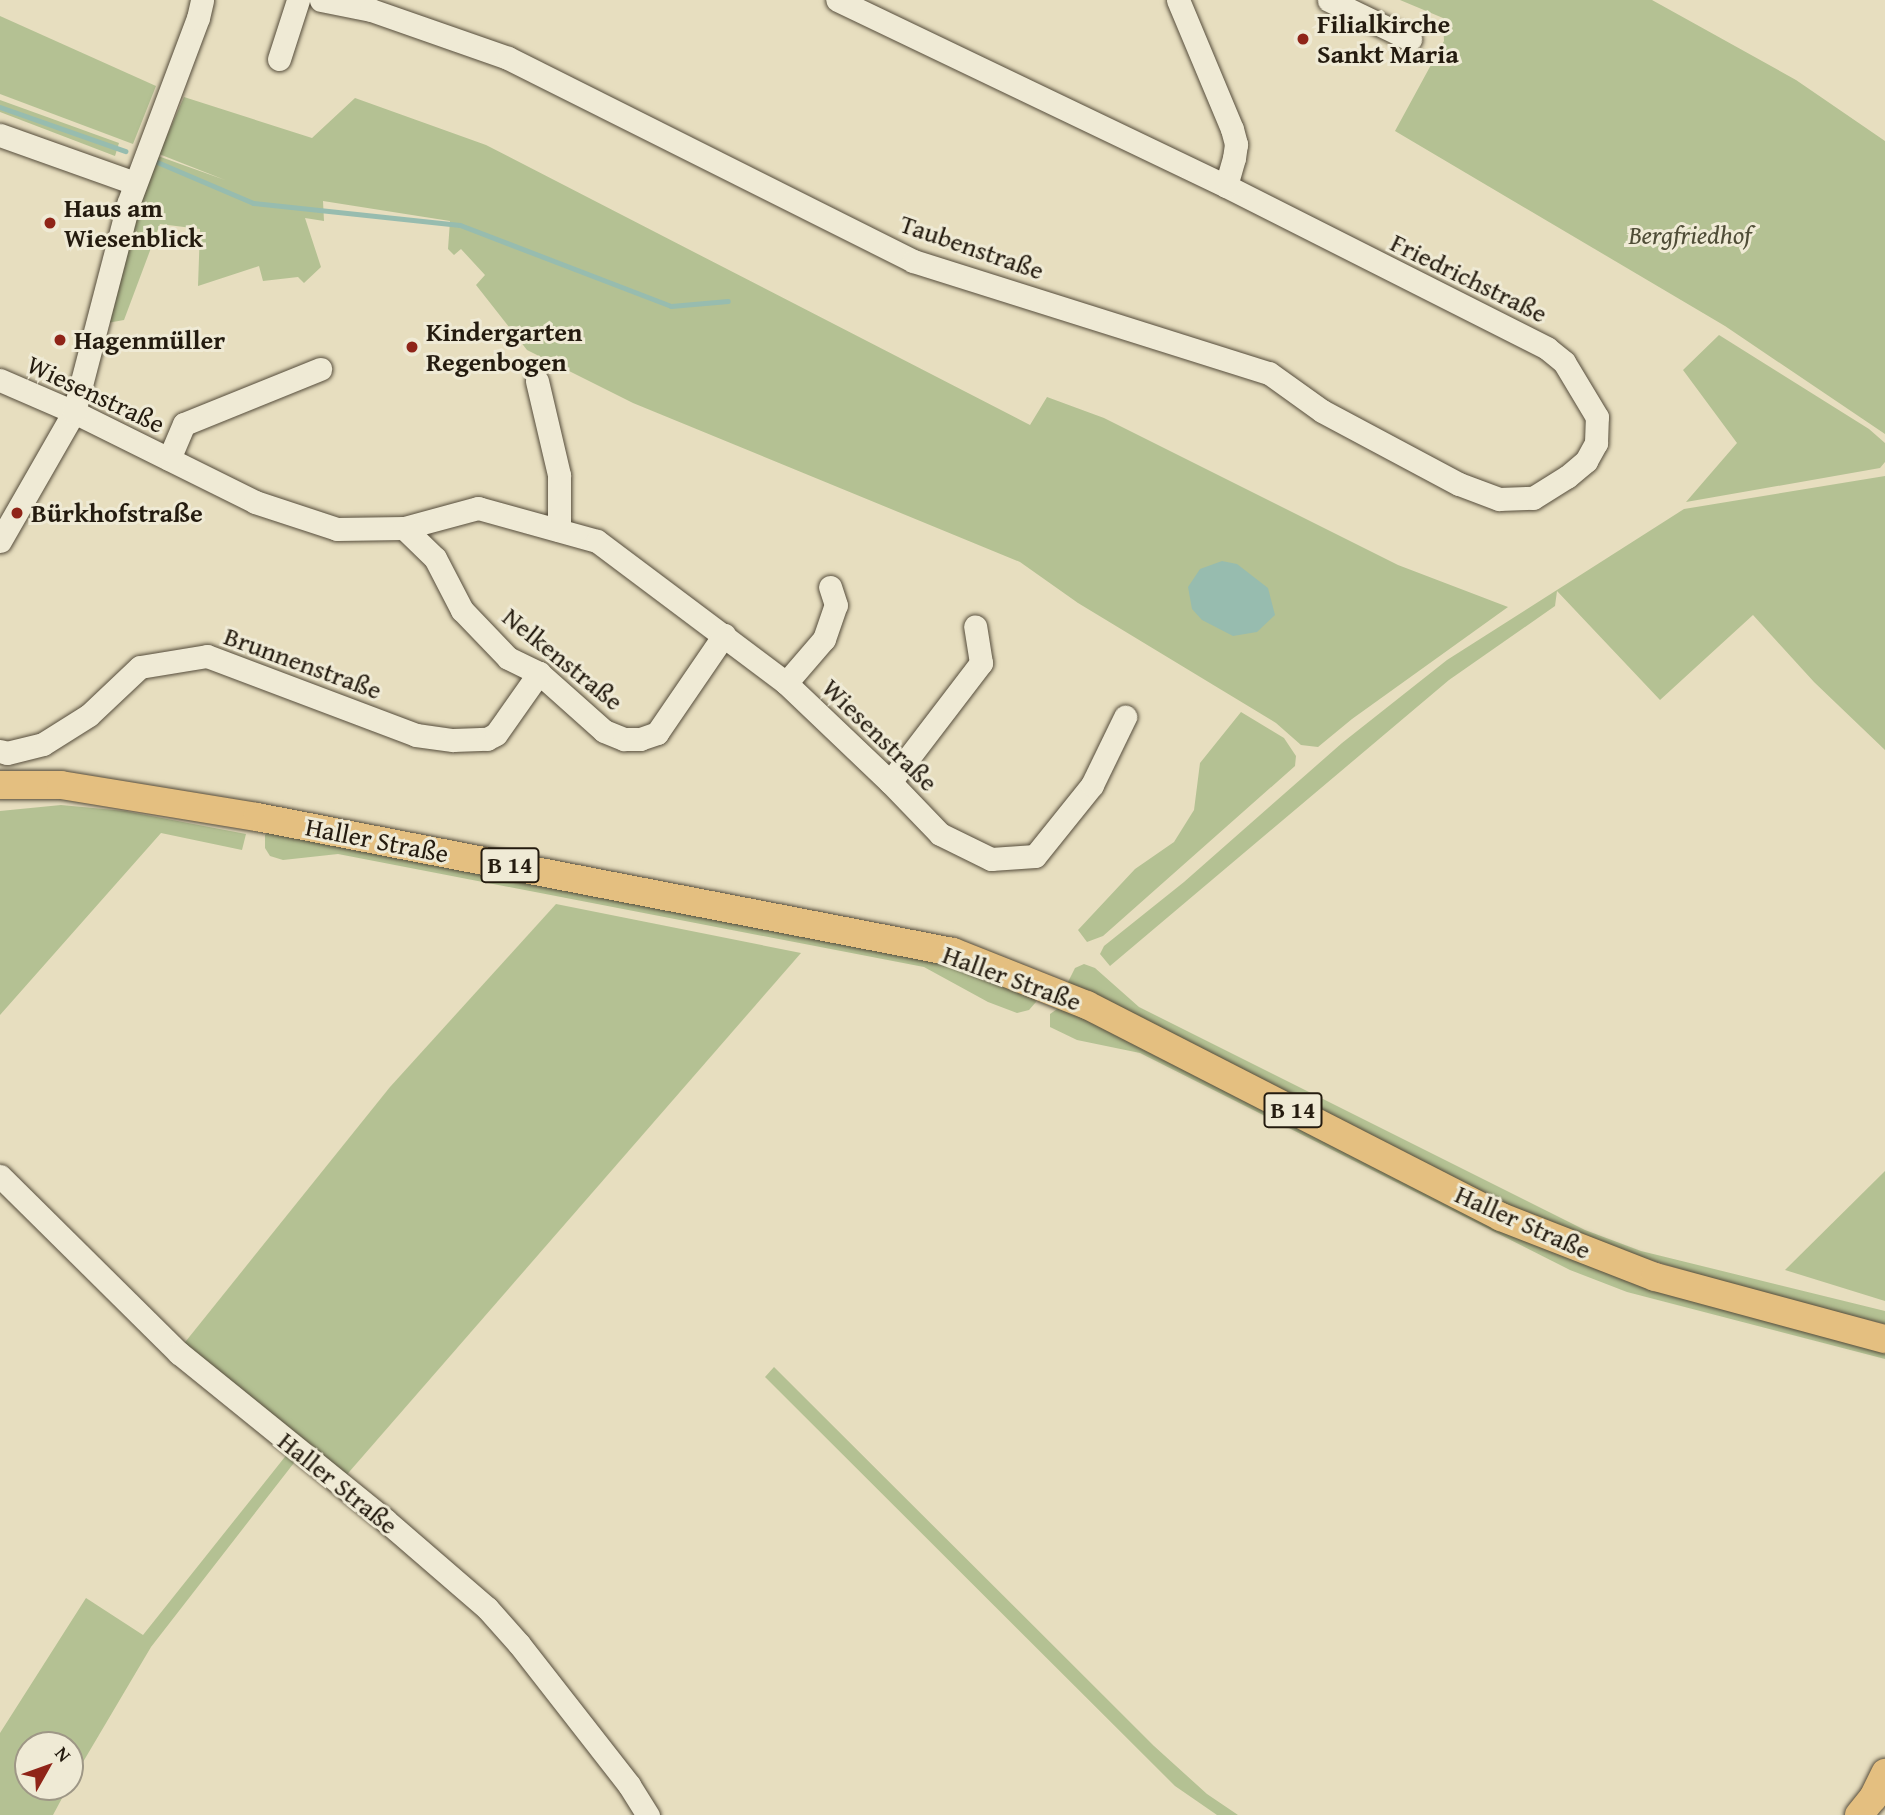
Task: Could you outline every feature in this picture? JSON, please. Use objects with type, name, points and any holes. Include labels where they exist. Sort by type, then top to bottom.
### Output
[{"type":"main road","name":"Haller Straße","points":[[0,785],[61,785],[257,817],[953,952],[1087,1005],[1502,1217],[1655,1277],[1885,1339]]},
{"type":"main road","points":[[1872,1802],[1885,1773]]},
{"type":"street","points":[[0,541],[74,412],[135,183],[198,18],[202,0]]},
{"type":"street","points":[[279,60],[298,0]]},
{"type":"street","name":"Taubenstraße","points":[[321,0],[371,10],[508,58],[913,261],[1269,373],[1321,411],[1459,484],[1499,499],[1533,498],[1567,477]]},
{"type":"street","name":"Friedrichstraße","points":[[837,0],[1226,186],[1547,348],[1564,362],[1597,417],[1598,431],[1587,461],[1567,477]]},
{"type":"street","points":[[1178,0],[1236,144],[1226,186]]},
{"type":"street","points":[[1329,0],[1410,39]]},
{"type":"street","points":[[0,135],[135,183]]},
{"type":"street","name":"Wiesenstraße","points":[[169,459],[184,424],[320,369]]},
{"type":"street","name":"Wiesenstraße","points":[[0,380],[74,412],[255,502],[337,530],[404,528],[478,508],[597,541],[786,683],[890,782],[940,834],[991,859],[1035,856],[1092,785],[1125,717]]},
{"type":"street","points":[[537,382],[559,475],[559,530]]},
{"type":"street","name":"Nelkenstraße","points":[[404,528],[435,558],[462,610],[508,658],[539,673],[604,731],[624,739],[640,739],[657,733],[724,635]]},
{"type":"street","points":[[786,683],[824,639],[836,605],[830,587]]},
{"type":"street","points":[[890,782],[981,663],[975,626]]},
{"type":"street","name":"Brunnenstraße","points":[[0,751],[7,753],[43,744],[89,715],[140,667],[207,656],[416,735],[453,740],[487,738],[496,734],[539,673]]},
{"type":"street","name":"Haller Straße","points":[[0,1176],[179,1353],[385,1520],[487,1608],[536,1665],[629,1785],[648,1815]]},
{"type":"green space","name":"Bergfriedhof","points":[[1400,0],[1652,0],[1796,80],[1885,141],[1885,434],[1725,326],[1395,131],[1444,41],[1443,18]]},
{"type":"green space","points":[[0,16],[156,86],[133,144],[0,94]]},
{"type":"green space","points":[[184,97],[312,138],[355,98],[486,145],[1030,425],[1047,397],[1104,418],[1398,565],[1508,607],[1352,719],[1318,747],[1301,745],[1276,723],[1078,603],[1020,562],[633,403],[527,350],[476,285],[485,275],[461,249],[454,255],[448,249],[450,221],[323,201],[324,221],[305,218],[321,267],[304,283],[298,277],[263,281],[259,266],[198,286],[200,229],[160,224],[124,320],[107,323],[127,231],[158,156],[225,180],[159,154]]},
{"type":"green space","points":[[0,100],[119,143],[115,156],[0,112]]},
{"type":"green space","points":[[1719,335],[1869,429],[1885,443],[1885,462],[1880,468],[1686,502],[1737,443],[1683,370]]},
{"type":"green space","points":[[1885,476],[1885,750],[1814,682],[1753,615],[1660,700],[1557,591],[1555,606],[1449,680],[1110,966],[1100,954],[1104,946],[1184,882],[1342,743],[1447,660],[1684,509]]},
{"type":"green space","points":[[1241,712],[1284,738],[1296,756],[1295,766],[1103,936],[1087,942],[1078,930],[1135,869],[1174,842],[1194,810],[1200,763]]},
{"type":"green space","points":[[61,805],[125,811],[246,834],[242,850],[161,833],[0,1015],[0,811]]},
{"type":"green space","points":[[273,827],[930,958],[1031,989],[1036,1002],[1029,1010],[1017,1013],[988,1002],[924,967],[338,854],[283,860],[270,856],[265,848],[265,835]]},
{"type":"green space","points":[[556,904],[801,953],[343,1479],[182,1346],[390,1087]]},
{"type":"green space","points":[[1084,964],[1095,968],[1139,1007],[1585,1230],[1641,1251],[1885,1311],[1885,1324],[1782,1299],[1569,1236],[1067,984],[1075,968]]},
{"type":"green space","points":[[1060,1007],[1449,1201],[1885,1352],[1885,1359],[1627,1292],[1570,1270],[1140,1053],[1077,1040],[1050,1027],[1050,1014]]},
{"type":"green space","points":[[1885,1171],[1885,1301],[1785,1270]]},
{"type":"green space","points":[[774,1367],[1154,1746],[1207,1794],[1238,1815],[1217,1815],[1175,1786],[765,1377]]},
{"type":"green space","points":[[288,1453],[297,1459],[151,1647],[84,1760],[84,1731],[14,1731],[14,1801],[60,1801],[53,1815],[0,1815],[0,1733],[86,1598],[143,1635]]},
{"type":"water","points":[[1222,561],[1237,564],[1268,588],[1275,615],[1257,632],[1233,636],[1202,620],[1192,609],[1188,587],[1200,569]]},
{"type":"waterway","points":[[0,107],[125,151]]},
{"type":"waterway","points":[[157,162],[253,203],[460,225],[671,306],[728,301]]},
{"type":"place","name":"Filialkirche Sankt Maria","points":[[1303,39]]},
{"type":"place","name":"Haus am Wiesenblick","points":[[50,223]]},
{"type":"place","name":"Hagenmüller","points":[[60,340]]},
{"type":"place","name":"Kindergarten Regenbogen","points":[[412,347]]},
{"type":"place","name":"Bürkhofstraße","points":[[17,513]]}]
